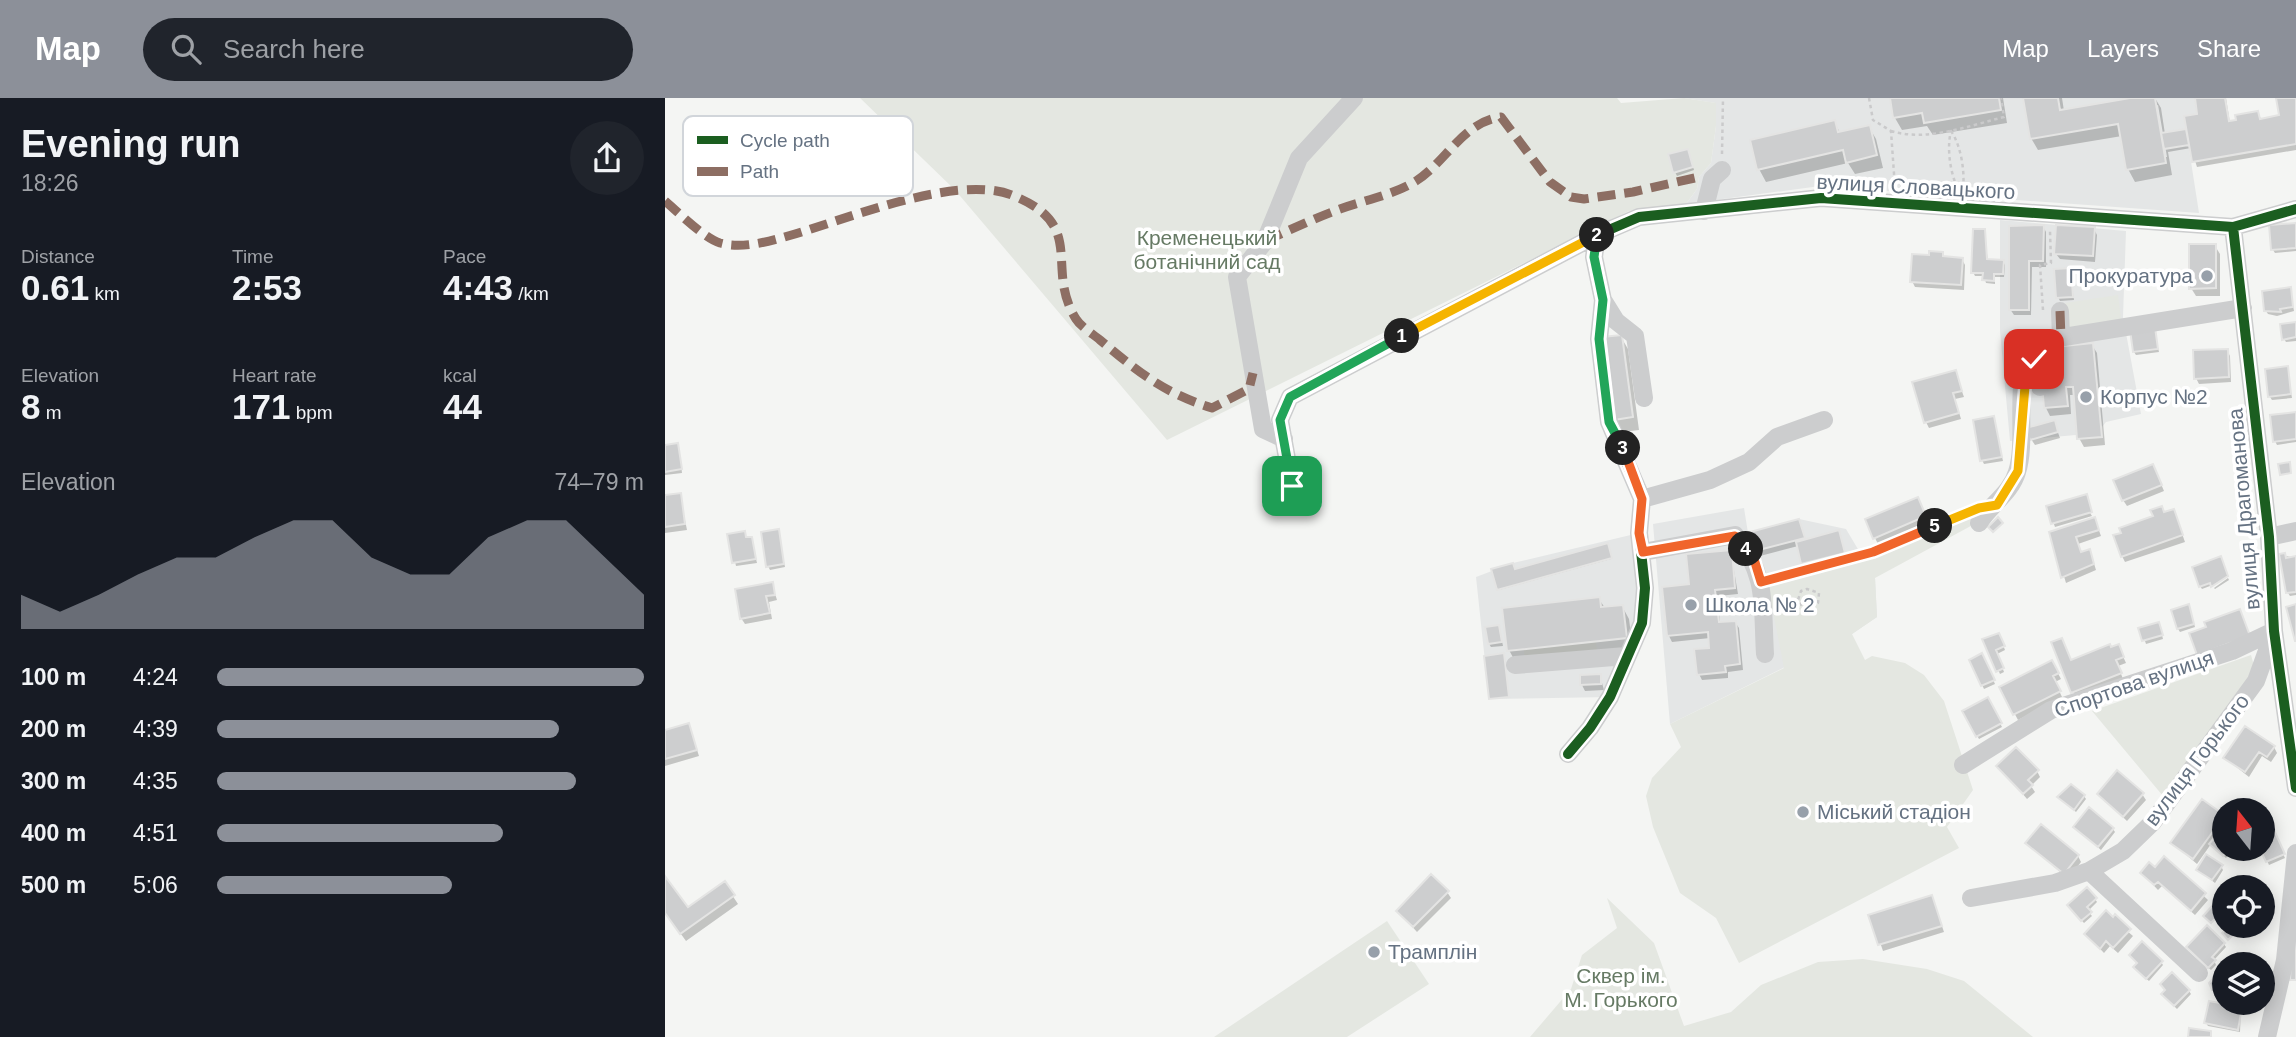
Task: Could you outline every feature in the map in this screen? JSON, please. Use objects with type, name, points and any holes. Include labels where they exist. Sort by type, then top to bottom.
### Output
[{"type":"street","points":[[1284,439],[1263,429],[1237,278],[1265,241],[1299,158],[1354,98]]},
{"type":"street","points":[[1704,211],[1712,179],[1722,170]]},
{"type":"street","name":"вулиця Словацького","points":[[1292,486],[1280,420],[1290,397],[1597,235],[1639,217],[1821,198],[2233,227],[2296,209]]},
{"type":"street","name":"вулиця Драгоманова","points":[[2233,227],[2269,537],[2274,631],[2296,788]]},
{"type":"street","points":[[1567,754],[1590,728],[1610,697],[1641,623],[1645,587],[1639,533],[1642,499],[1609,422],[1599,339],[1603,300],[1594,257],[1597,235]]},
{"type":"street","points":[[1603,300],[1616,321],[1635,337],[1644,398]]},
{"type":"street","points":[[1973,518],[1997,505],[2018,471],[2028,350],[2039,341],[2243,308]]},
{"type":"street","points":[[2052,311],[2061,338]]},
{"type":"street","points":[[2028,350],[2036,364],[2040,387]]},
{"type":"street","points":[[1642,499],[1710,480],[1749,462],[1777,437],[1824,420]]},
{"type":"street","points":[[2269,537],[2296,531]]},
{"type":"street","points":[[1643,552],[1735,536],[1754,559],[1761,582],[1765,654]]},
{"type":"street","name":"Спортова вулиця","points":[[1963,765],[2051,710],[2232,651],[2274,631]]},
{"type":"street","name":"вулиця Горького","points":[[1971,898],[2055,883],[2089,871],[2123,851],[2153,822],[2256,681],[2274,631]]},
{"type":"street","points":[[1515,665],[1626,656]]},
{"type":"street","points":[[2267,1037],[2285,960],[2296,853]]},
{"type":"street","points":[[2089,871],[2199,973]]},
{"type":"path","points":[[1722,170],[1723,98]]},
{"type":"path","points":[[1869,98],[1873,120],[1891,131],[1907,136],[1951,131],[2004,117],[2001,98]]},
{"type":"path","points":[[1891,131],[1895,191]]},
{"type":"path","points":[[1951,131],[1957,140],[1964,185],[1962,196],[1954,175],[1948,142],[1951,131]]},
{"type":"path","points":[[2050,214],[2050,263],[2041,265],[2052,311]]},
{"type":"path","points":[[1761,582],[1873,552],[1973,518]]},
{"type":"path","points":[[1807,589],[1819,593],[1818,603],[1812,607],[1802,606],[1798,600],[1801,591],[1807,589]]},
{"type":"path","points":[[1762,608],[1773,606],[1782,611],[1787,608],[1787,602],[1798,600]]},
{"type":"shaded area","points":[[1684,98],[2195,98],[2197,114],[2184,117],[2199,213],[1820,186],[1686,204],[1697,189],[1699,177],[1711,163],[1716,126],[1715,103]]},
{"type":"shaded area","points":[[2000,220],[2126,231],[2123,317],[2141,414],[2106,422],[2097,433],[2010,441],[2000,331]]},
{"type":"shaded area","points":[[1744,508],[1748,533],[1799,519],[1846,529],[1875,578],[1877,617],[1852,634],[1670,724],[1653,524]]},
{"type":"shaded area","points":[[1639,533],[1645,587],[1610,697],[1489,699],[1476,577],[1513,563]]},
{"type":"green space","name":"Кременецький ботанічний сад","points":[[860,98],[1617,98],[1621,103],[1684,98],[1716,103],[1711,163],[1699,177],[1697,189],[1686,204],[1629,211],[1167,440],[955,190],[913,149],[913,116],[879,116]]},
{"type":"green space","points":[[2118,295],[2122,325],[2069,332],[2065,303]]},
{"type":"green space","name":"Міський стадіон","points":[[1979,508],[1980,521],[1875,578],[1877,617],[1852,634],[1865,660],[1872,656],[1905,663],[1924,675],[1944,701],[1973,790],[1947,827],[1959,848],[1739,963],[1716,918],[1680,893],[1653,827],[1646,796],[1652,778],[1681,747],[1670,724],[1784,668],[1768,586],[1877,555]]},
{"type":"green space","points":[[1596,642],[1597,652],[1525,659],[1524,649]]},
{"type":"green space","points":[[2251,655],[2255,669],[2163,796],[2092,711]]},
{"type":"green space","name":"Сквер ім. М. Горького","points":[[1607,898],[1654,943],[1684,1026],[1731,1012],[1761,985],[1818,962],[1863,959],[1927,969],[1964,981],[2033,1037],[1530,1037],[1571,989],[1582,955],[1617,928]]},
{"type":"green space","name":"Трамплін","points":[[1387,921],[1429,984],[1347,1037],[1214,1037]]},
{"type":"building","points":[[1890,98],[1999,98],[2001,110],[1924,123],[1922,113],[1893,118]]},
{"type":"building","points":[[2023,98],[2058,98],[2060,110],[2130,98],[2155,98],[2166,163],[2126,170],[2118,124],[2030,139]]},
{"type":"building","points":[[2195,98],[2225,98],[2229,121],[2236,120],[2235,115],[2258,111],[2260,119],[2279,115],[2276,98],[2296,98],[2296,144],[2192,162],[2184,116],[2197,114]]},
{"type":"building","points":[[1835,120],[1838,132],[1870,125],[1877,155],[1846,163],[1843,150],[1757,170],[1750,140]]},
{"type":"building","points":[[2186,129],[2189,145],[2164,149],[2161,133]]},
{"type":"building","points":[[1688,149],[1693,167],[1673,173],[1668,154]]},
{"type":"building","points":[[2296,223],[2296,248],[2271,250],[2269,225]]},
{"type":"building","points":[[2044,225],[2043,261],[2029,261],[2029,310],[2009,310],[2009,226]]},
{"type":"building","points":[[2056,225],[2095,227],[2093,256],[2054,254]]},
{"type":"building","points":[[1973,229],[1985,229],[1987,259],[2004,260],[2003,274],[1994,274],[1994,281],[1982,280],[1983,273],[1971,273]]},
{"type":"building","name":"Прокуратура","points":[[2189,244],[2216,244],[2216,288],[2189,289]]},
{"type":"building","points":[[1929,251],[1963,258],[1961,285],[1910,282],[1912,254],[1929,255]]},
{"type":"building","points":[[2071,268],[2073,297],[2056,298],[2054,269]]},
{"type":"building","points":[[2291,287],[2293,307],[2280,309],[2281,312],[2264,311],[2262,291]]},
{"type":"building","points":[[2296,322],[2296,337],[2282,340],[2280,324]]},
{"type":"building","points":[[2155,327],[2158,349],[2133,352],[2130,330]]},
{"type":"building","points":[[1622,335],[1633,417],[1614,420],[1602,337]]},
{"type":"building","name":"Корпус №2","points":[[2093,343],[2102,437],[2077,439],[2073,387],[2066,387],[2068,406],[2044,408],[2040,361],[2045,360],[2044,348]]},
{"type":"building","points":[[2228,349],[2229,377],[2194,379],[2193,350]]},
{"type":"building","points":[[2288,366],[2291,394],[2268,397],[2265,369]]},
{"type":"building","points":[[1956,370],[1962,391],[1953,393],[1959,413],[1924,423],[1912,382]]},
{"type":"building","points":[[2296,412],[2296,439],[2273,442],[2270,415]]},
{"type":"building","points":[[1994,416],[2002,457],[1980,461],[1973,420]]},
{"type":"building","points":[[2055,420],[2058,432],[2030,440],[2026,428]]},
{"type":"building","points":[[678,443],[682,469],[665,472],[665,445]]},
{"type":"building","points":[[2290,462],[2291,473],[2280,475],[2278,464]]},
{"type":"building","points":[[2153,464],[2162,485],[2122,501],[2113,480]]},
{"type":"building","points":[[681,493],[685,524],[665,527],[665,495]]},
{"type":"building","points":[[2087,494],[2092,512],[2051,524],[2046,506]]},
{"type":"building","points":[[1918,497],[1926,516],[1873,539],[1865,519]]},
{"type":"building","points":[[2162,506],[2164,512],[2174,509],[2183,535],[2121,557],[2113,535],[2121,533],[2119,528],[2153,516],[2150,510]]},
{"type":"building","points":[[1998,517],[2003,523],[1993,532],[1988,527]]},
{"type":"building","points":[[2095,517],[2099,530],[2076,537],[2081,552],[2090,549],[2094,564],[2061,578],[2049,532]]},
{"type":"building","points":[[1799,519],[1805,538],[1755,551],[1750,532]]},
{"type":"building","points":[[779,529],[784,564],[766,567],[761,532]]},
{"type":"building","points":[[1839,530],[1845,553],[1801,564],[1796,542]]},
{"type":"building","points":[[745,531],[746,537],[752,537],[756,559],[732,563],[727,534]]},
{"type":"building","points":[[1608,543],[1612,558],[1497,590],[1491,569],[1513,563],[1515,569]]},
{"type":"building","name":"Школа № 2","points":[[1732,550],[1735,588],[1715,590],[1719,622],[1736,621],[1740,664],[1725,666],[1726,672],[1697,675],[1694,649],[1709,648],[1708,632],[1667,636],[1662,587],[1689,584],[1686,554]]},
{"type":"building","points":[[2285,553],[2286,558],[2296,556],[2296,592],[2286,593],[2279,554]]},
{"type":"building","points":[[2221,556],[2228,576],[2211,587],[2210,583],[2199,587],[2192,567]]},
{"type":"building","points":[[773,582],[775,595],[766,596],[770,613],[740,619],[735,589]]},
{"type":"building","points":[[1600,597],[1601,607],[1623,605],[1627,638],[1507,651],[1502,608]]},
{"type":"building","points":[[2189,604],[2194,624],[2177,629],[2171,610]]},
{"type":"building","points":[[2296,604],[2296,641],[2295,641],[2286,607]]},
{"type":"building","points":[[2240,609],[2250,636],[2197,655],[2189,633],[2206,627],[2204,622]]},
{"type":"building","points":[[2159,622],[2163,635],[2142,641],[2138,628]]},
{"type":"building","points":[[1499,625],[1502,642],[1488,644],[1485,627]]},
{"type":"building","points":[[1999,633],[2005,646],[1996,650],[2004,668],[1996,672],[1982,639]]},
{"type":"building","points":[[2062,638],[2071,660],[2110,644],[2111,647],[2119,644],[2124,657],[2116,660],[2122,673],[2071,693],[2051,642]]},
{"type":"building","points":[[1504,653],[1509,697],[1489,699],[1484,656]]},
{"type":"building","points":[[1982,653],[1995,680],[1981,686],[1969,660]]},
{"type":"building","points":[[2052,660],[2059,673],[2053,676],[2061,691],[2013,715],[1999,687]]},
{"type":"building","points":[[1601,674],[1601,684],[1580,685],[1580,675]]},
{"type":"building","points":[[1988,697],[2002,723],[1976,737],[1962,711]]},
{"type":"building","points":[[689,723],[697,750],[665,759],[665,730]]},
{"type":"building","points":[[2245,726],[2275,746],[2267,757],[2259,752],[2245,772],[2223,758]]},
{"type":"building","points":[[2016,747],[2039,770],[2028,780],[2033,785],[2023,794],[1996,766]]},
{"type":"building","points":[[2117,770],[2144,793],[2123,817],[2097,794]]},
{"type":"building","points":[[2071,784],[2085,795],[2074,810],[2057,797]]},
{"type":"building","points":[[2202,799],[2212,806],[2212,833],[2193,859],[2170,843]]},
{"type":"building","points":[[2089,807],[2114,828],[2098,847],[2073,827]]},
{"type":"building","points":[[2041,824],[2079,855],[2064,874],[2025,843]]},
{"type":"building","points":[[2275,832],[2285,854],[2275,858]]},
{"type":"building","points":[[2206,854],[2212,861],[2223,865],[2216,875],[2212,875],[2212,880],[2196,870]]},
{"type":"building","points":[[2164,856],[2206,893],[2191,911],[2158,882],[2154,885],[2140,873],[2149,862],[2155,867]]},
{"type":"building","points":[[1431,874],[1449,891],[1413,927],[1396,911]]},
{"type":"building","points":[[665,876],[688,907],[725,881],[735,895],[680,934],[665,913]]},
{"type":"building","points":[[2087,887],[2097,898],[2087,907],[2092,912],[2081,921],[2067,905]]},
{"type":"building","points":[[1932,895],[1942,926],[1878,945],[1868,915]]},
{"type":"building","points":[[2212,906],[2211,923],[2203,916]]},
{"type":"building","points":[[2106,910],[2113,917],[2115,914],[2131,929],[2113,948],[2106,941],[2100,949],[2084,934]]},
{"type":"building","points":[[2207,925],[2212,930],[2212,938],[2220,938],[2225,943],[2217,952],[2212,952],[2212,964],[2208,968],[2186,947]]},
{"type":"building","points":[[2292,937],[2296,937],[2296,980],[2290,980]]},
{"type":"building","points":[[2142,941],[2163,961],[2146,979],[2133,967],[2137,963],[2129,955]]},
{"type":"building","points":[[2172,972],[2190,990],[2174,1006],[2161,994],[2165,990],[2160,984]]},
{"type":"building","points":[[2209,1001],[2212,1002],[2212,1015],[2241,1015],[2238,1030],[2204,1023]]},
{"type":"building","points":[[2189,1028],[2211,1031],[2211,1037],[2188,1037]]},
{"type":"marked path","points":[[1265,241],[1349,206],[1407,186],[1427,173],[1465,134],[1488,120],[1501,117],[1550,182],[1571,197],[1584,199],[1633,192],[1699,177]]},
{"type":"marked path","points":[[665,201],[706,236],[720,243],[737,245],[780,238],[933,194],[991,190],[1014,196],[1037,208],[1050,221],[1058,235],[1063,282],[1067,300],[1076,319],[1139,372],[1180,396],[1212,408],[1249,389],[1253,373]]},
{"type":"marked path","points":[[2060,311],[2061,338]]},
{"type":"cycle path","points":[[1292,486],[1280,420],[1290,397],[1597,235],[1639,217],[1821,198],[2233,227],[2296,209]]},
{"type":"cycle path","points":[[2233,227],[2269,537],[2274,631],[2296,788]]},
{"type":"cycle path","points":[[1568,754],[1590,728],[1610,697],[1642,623],[1645,588],[1639,533],[1642,499],[1609,422],[1599,339],[1603,300],[1594,257],[1597,235]]},
{"type":"place","name":"Прокуратура","points":[[2207,276]]},
{"type":"place","name":"Корпус №2","points":[[2086,397]]},
{"type":"place","name":"Школа № 2","points":[[1691,605]]},
{"type":"place","name":"Міський стадіон","points":[[1803,812]]},
{"type":"place","name":"Трамплін","points":[[1374,952]]},
{"type":"route","points":[[1292,486],[1280,420],[1290,397],[1597,235],[1594,257],[1603,300],[1599,339],[1609,422],[1613,435],[1622,447],[1642,499],[1639,533],[1643,552],[1735,536],[1754,559],[1761,582],[1873,552],[1979,508],[1997,505],[2018,471],[2028,350],[2034,359]]}]
